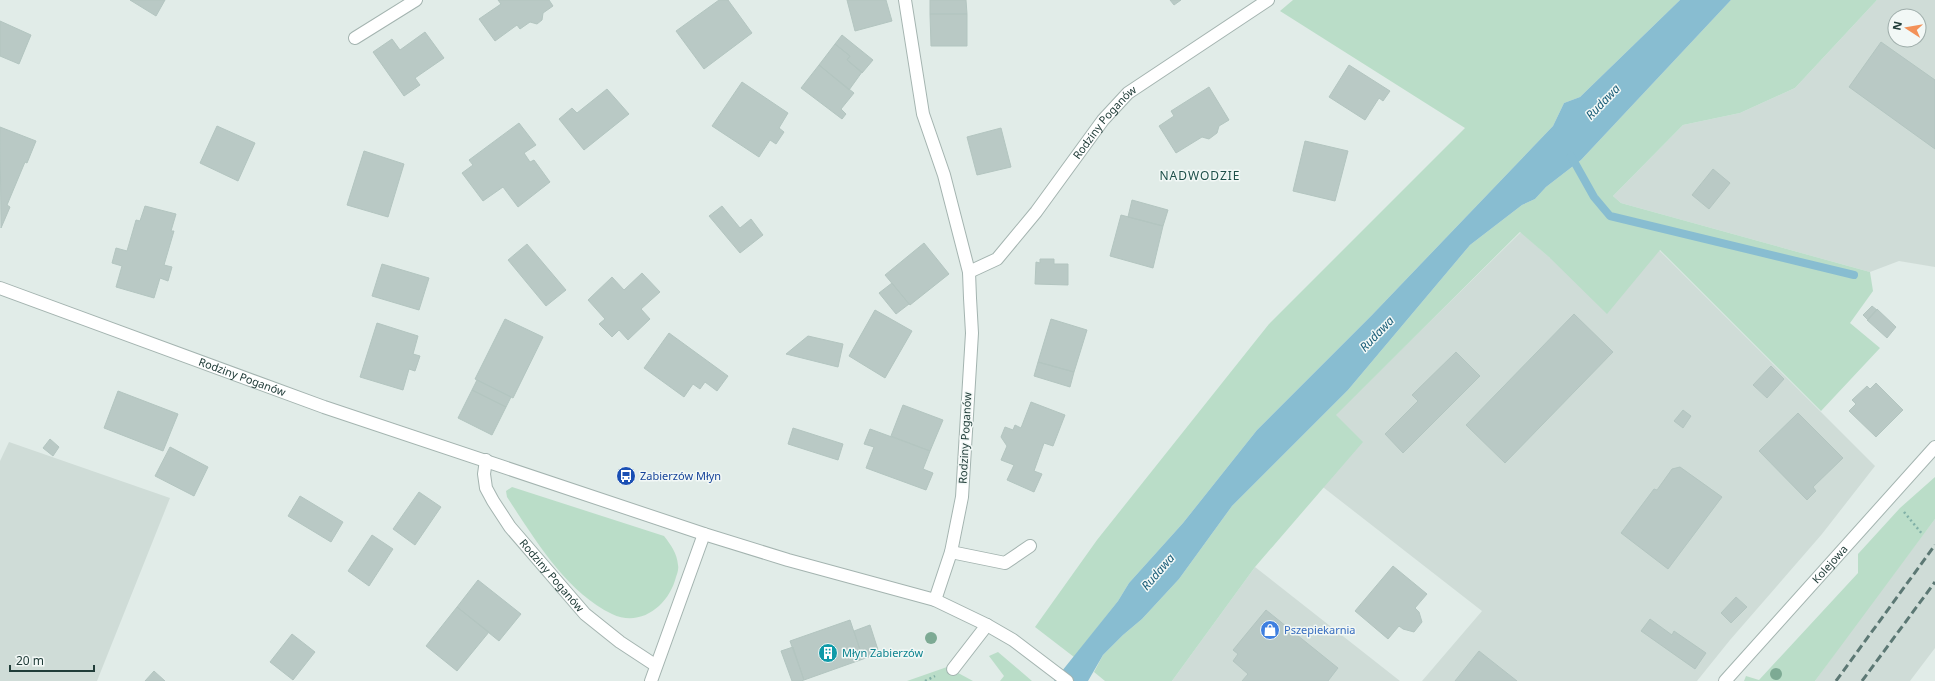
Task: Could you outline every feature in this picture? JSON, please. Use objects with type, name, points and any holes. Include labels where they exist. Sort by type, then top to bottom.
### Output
[{"type":"street","points":[[355,38],[416,0]]},
{"type":"street","name":"Rodziny Poganów","points":[[905,0],[923,114],[944,175],[969,272],[972,333],[962,490],[959,516],[951,552],[935,600]]},
{"type":"street","name":"Rodziny Poganów","points":[[969,272],[997,259],[1036,212],[1103,120],[1128,93],[1268,0]]},
{"type":"street","name":"Rodziny Poganów","points":[[0,288],[324,406],[704,534],[788,560],[935,600],[987,625],[1013,640],[1067,681]]},
{"type":"street","name":"Kolejowa","points":[[1725,681],[1845,545],[1891,497],[1935,447]]},
{"type":"street","name":"Rodziny Poganów","points":[[486,460],[484,474],[486,488],[510,527],[585,614],[620,642],[655,665]]},
{"type":"street","points":[[651,681],[655,665],[704,534]]},
{"type":"street","points":[[951,552],[1005,563],[1030,546]]},
{"type":"street","points":[[953,668],[987,625]]},
{"type":"path","points":[[1891,497],[1923,535]]},
{"type":"shaded area","points":[[1877,0],[1935,0],[1935,267],[1899,261],[1870,272],[1621,203],[1613,196],[1683,125],[1740,113],[1795,88]]},
{"type":"shaded area","points":[[1521,232],[1550,258],[1659,250],[1875,466],[1822,534],[1730,640],[1697,681],[1422,681],[1482,611],[1319,484],[1335,415]]},
{"type":"shaded area","points":[[9,442],[170,498],[97,681],[0,681],[0,461]]},
{"type":"shaded area","points":[[1935,519],[1935,648],[1910,681],[1815,681],[1858,621]]},
{"type":"shaded area","points":[[1255,567],[1400,681],[1172,681]]},
{"type":"green space","points":[[1293,0],[1680,0],[1580,97],[1564,103],[1553,126],[1372,315],[1257,430],[1183,523],[1129,583],[1118,601],[1074,657],[1035,627],[1097,540],[1269,324],[1465,128],[1280,11]]},
{"type":"green space","points":[[1731,0],[1877,0],[1795,88],[1740,113],[1683,125],[1613,196],[1621,203],[1870,272],[1873,291],[1850,323],[1880,348],[1821,411],[1660,250],[1607,314],[1550,258],[1520,232],[1336,415],[1363,442],[1255,567],[1172,681],[1105,681],[1094,672],[1103,655],[1142,619],[1179,579],[1232,506],[1348,390],[1470,245],[1522,205],[1535,199],[1546,187],[1581,160]]},
{"type":"green space","points":[[1935,477],[1935,519],[1815,681],[1744,681],[1746,676],[1759,680],[1858,573],[1858,554],[1900,508]]},
{"type":"green space","points":[[512,487],[664,536],[675,553],[678,567],[672,587],[667,597],[652,611],[643,616],[633,618],[623,618],[612,614],[595,604],[580,592],[552,563],[507,497],[506,491]]},
{"type":"green space","points":[[998,652],[1032,681],[1000,681],[1004,676],[989,656]]},
{"type":"green space","points":[[947,667],[973,681],[907,681]]},
{"type":"water","name":"Rudawa","points":[[1680,0],[1731,0],[1581,160],[1546,187],[1535,199],[1522,205],[1470,245],[1348,390],[1232,506],[1179,579],[1142,619],[1103,655],[1088,681],[1054,681],[1118,601],[1129,583],[1183,523],[1257,430],[1372,315],[1553,126],[1564,103],[1580,97]]},
{"type":"building","points":[[130,0],[165,0],[156,16]]},
{"type":"building","points":[[498,0],[549,0],[553,6],[543,13],[542,20],[537,24],[530,22],[520,29],[517,25],[495,41],[479,19],[501,4]]},
{"type":"building","points":[[719,0],[728,0],[752,33],[704,69],[676,31]]},
{"type":"building","points":[[847,0],[886,0],[892,21],[855,31]]},
{"type":"building","points":[[930,0],[966,0],[967,14],[930,14]]},
{"type":"building","points":[[1170,0],[1181,0],[1174,5]]},
{"type":"building","points":[[930,14],[967,14],[967,46],[931,46]]},
{"type":"building","points":[[0,21],[31,35],[19,64],[0,56]]},
{"type":"building","points":[[425,32],[444,58],[415,78],[420,85],[404,96],[373,52],[392,39],[400,50]]},
{"type":"building","points":[[842,35],[873,60],[862,73],[847,60],[850,56],[835,44]]},
{"type":"building","points":[[1881,42],[1887,46],[1887,48],[1890,48],[1935,80],[1935,149],[1849,87]]},
{"type":"building","points":[[835,44],[850,56],[847,60],[862,72],[849,90],[819,65]]},
{"type":"building","points":[[819,65],[854,93],[841,109],[846,114],[842,119],[801,88]]},
{"type":"building","points":[[1349,65],[1390,91],[1383,101],[1379,98],[1365,120],[1329,97]]},
{"type":"building","points":[[742,82],[788,113],[779,128],[784,132],[776,144],[770,140],[759,157],[712,126]]},
{"type":"building","points":[[1209,87],[1229,120],[1219,126],[1217,133],[1209,139],[1202,137],[1176,153],[1159,126],[1174,116],[1171,111]]},
{"type":"building","points":[[607,89],[629,114],[584,150],[559,119],[572,108],[577,113]]},
{"type":"building","points":[[519,123],[536,145],[524,153],[530,162],[534,160],[550,182],[518,207],[503,187],[483,201],[462,173],[473,165],[469,160]]},
{"type":"building","points":[[217,126],[255,143],[238,181],[200,163]]},
{"type":"building","points":[[0,127],[36,141],[27,163],[25,162],[7,205],[10,207],[1,228]]},
{"type":"building","points":[[1001,128],[1011,167],[977,175],[967,137]]},
{"type":"building","points":[[1305,141],[1348,151],[1335,201],[1293,191]]},
{"type":"building","points":[[364,151],[404,164],[388,217],[347,205]]},
{"type":"building","points":[[1713,169],[1730,183],[1709,209],[1692,195]]},
{"type":"building","points":[[1132,200],[1168,210],[1163,226],[1128,217]]},
{"type":"building","points":[[145,206],[176,214],[171,231],[174,231],[164,265],[172,267],[168,281],[160,278],[154,298],[116,287],[122,266],[112,263],[116,248],[127,251],[136,220],[140,221]]},
{"type":"building","points":[[722,206],[740,228],[751,219],[763,235],[740,253],[709,216]]},
{"type":"building","points":[[1121,215],[1163,226],[1153,268],[1110,256]]},
{"type":"building","points":[[924,243],[949,274],[910,305],[885,275]]},
{"type":"building","points":[[527,244],[566,290],[546,306],[508,260]]},
{"type":"building","points":[[1040,259],[1054,259],[1054,264],[1068,264],[1068,285],[1035,284],[1036,262],[1040,263]]},
{"type":"building","points":[[382,264],[429,278],[419,310],[372,296]]},
{"type":"building","points":[[642,273],[660,292],[641,309],[650,319],[628,340],[619,330],[612,337],[599,324],[605,319],[588,300],[612,277],[624,290]]},
{"type":"building","points":[[892,283],[909,304],[896,314],[879,293]]},
{"type":"building","points":[[1872,306],[1877,310],[1868,320],[1863,315]]},
{"type":"building","points":[[1877,309],[1896,327],[1887,338],[1867,320]]},
{"type":"building","points":[[875,310],[912,331],[885,378],[849,356]]},
{"type":"building","points":[[1574,314],[1613,352],[1505,463],[1466,425]]},
{"type":"building","points":[[505,319],[543,337],[513,398],[475,379]]},
{"type":"building","points":[[1051,319],[1087,330],[1074,372],[1038,362]]},
{"type":"building","points":[[377,323],[418,336],[413,354],[420,356],[415,371],[409,369],[403,390],[360,377]]},
{"type":"building","points":[[669,333],[728,376],[717,391],[705,382],[700,389],[693,384],[684,397],[644,368]]},
{"type":"building","points":[[808,336],[843,344],[838,367],[786,354]]},
{"type":"building","points":[[1456,352],[1480,376],[1403,453],[1385,434],[1418,401],[1412,395]]},
{"type":"building","points":[[1038,362],[1074,372],[1070,387],[1034,376]]},
{"type":"building","points":[[1771,366],[1784,379],[1767,398],[1753,385]]},
{"type":"building","points":[[477,380],[511,397],[506,407],[472,390]]},
{"type":"building","points":[[1876,383],[1903,410],[1876,437],[1849,411],[1856,404],[1852,400],[1867,386],[1870,389]]},
{"type":"building","points":[[472,390],[506,407],[492,435],[458,418]]},
{"type":"building","points":[[118,391],[178,414],[163,451],[104,428]]},
{"type":"building","points":[[1031,402],[1065,415],[1053,446],[1044,443],[1034,471],[1042,474],[1034,492],[1007,480],[1014,465],[1001,460],[1007,446],[1001,437],[1005,427],[1013,430],[1015,425],[1021,428]]},
{"type":"building","points":[[903,405],[943,420],[930,451],[891,436]]},
{"type":"building","points":[[1683,410],[1691,416],[1683,428],[1674,421]]},
{"type":"building","points":[[1798,413],[1843,458],[1813,487],[1816,491],[1807,500],[1759,451]]},
{"type":"building","points":[[793,428],[843,444],[838,460],[788,444]]},
{"type":"building","points":[[870,429],[930,451],[923,469],[933,473],[926,490],[866,468],[874,447],[864,444]]},
{"type":"building","points":[[50,439],[59,447],[53,456],[43,448]]},
{"type":"building","points":[[170,447],[208,467],[194,496],[155,476]]},
{"type":"building","points":[[1680,467],[1722,497],[1668,569],[1621,533],[1654,489],[1657,490],[1672,469]]},
{"type":"building","points":[[419,492],[441,507],[415,545],[393,529]]},
{"type":"building","points":[[300,496],[343,522],[331,542],[288,516]]},
{"type":"building","points":[[372,535],[393,549],[369,586],[348,571]]},
{"type":"building","points":[[1393,566],[1427,594],[1415,608],[1419,612],[1422,622],[1414,632],[1403,629],[1399,626],[1388,639],[1355,611]]},
{"type":"building","points":[[478,580],[521,614],[499,641],[457,607]]},
{"type":"building","points":[[1736,597],[1747,607],[1731,623],[1721,613]]},
{"type":"building","points":[[457,607],[489,632],[457,671],[426,646]]},
{"type":"building","name":"Pszepiekarnia","points":[[1266,610],[1338,668],[1328,681],[1242,681],[1248,674],[1233,661],[1238,654],[1233,650]]},
{"type":"building","points":[[1650,619],[1672,635],[1674,631],[1706,653],[1695,669],[1641,631]]},
{"type":"building","name":"Młyn Zabierzów","points":[[850,620],[863,659],[804,680],[790,641]]},
{"type":"building","points":[[870,625],[879,653],[863,659],[854,631]]},
{"type":"building","points":[[292,634],[315,652],[293,680],[270,662]]},
{"type":"building","points":[[793,647],[804,680],[801,681],[792,681],[781,651]]},
{"type":"building","points":[[1479,651],[1517,681],[1455,681]]},
{"type":"building","points":[[154,671],[165,681],[145,681]]},
{"type":"waterway","points":[[1571,156],[1594,197],[1610,216],[1854,275]]},
{"type":"railway","points":[[1836,681],[1935,545]]},
{"type":"railway","points":[[1862,681],[1935,582]]},
{"type":"place","name":"Zabierzów Młyn","points":[[626,476]]},
{"type":"place","name":"Pszepiekarnia","points":[[1270,630]]},
{"type":"place","name":"Młyn Zabierzów","points":[[828,653]]},
{"type":"district","name":"NADWODZIE","points":[[1200,176]]}]
